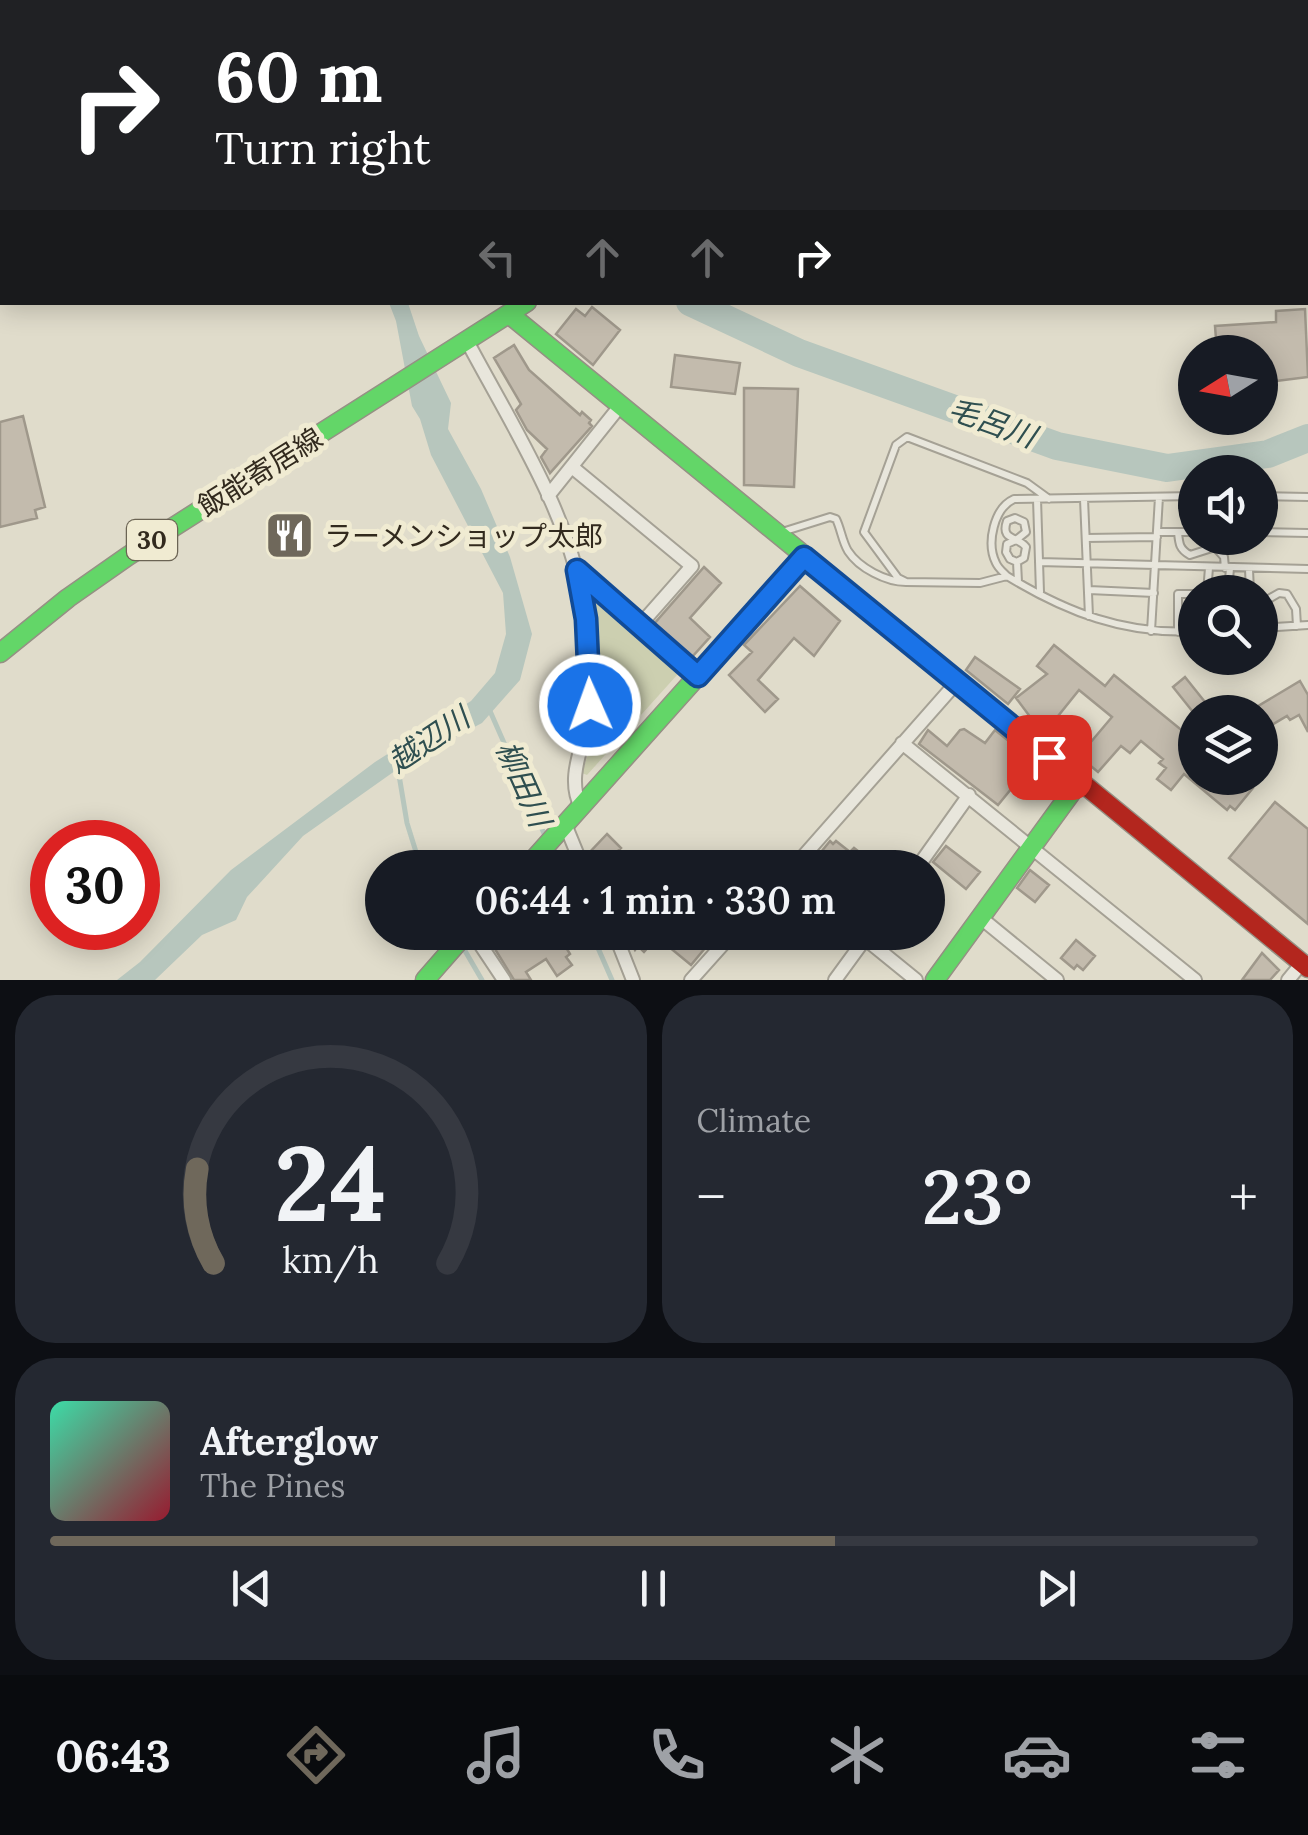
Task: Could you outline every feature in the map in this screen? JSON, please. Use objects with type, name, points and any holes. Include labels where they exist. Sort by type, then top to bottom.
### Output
[{"type":"street","name":"飯能寄居線","points":[[0,653],[106,570],[522,305]]},
{"type":"street","points":[[508,314],[1079,782],[1306,962],[1288,980]]},
{"type":"street","points":[[460,346],[548,496],[577,570],[586,619],[590,705],[584,743],[572,780],[581,807]]},
{"type":"street","points":[[548,496],[620,406]]},
{"type":"street","points":[[572,467],[692,566],[640,625]]},
{"type":"street","points":[[542,850],[804,557]]},
{"type":"street","points":[[577,570],[698,676]]},
{"type":"street","points":[[809,850],[957,682]]},
{"type":"street","points":[[902,743],[1195,980]]},
{"type":"street","points":[[935,980],[1079,782]]},
{"type":"street","points":[[930,850],[969,795]]},
{"type":"street","points":[[563,827],[574,850]]},
{"type":"street","points":[[981,918],[1057,980]]},
{"type":"street","points":[[425,980],[452,950]]},
{"type":"street","points":[[483,950],[504,980]]},
{"type":"street","points":[[622,950],[634,980]]},
{"type":"street","points":[[691,980],[718,950]]},
{"type":"street","points":[[835,980],[854,950]]},
{"type":"street","points":[[881,950],[916,980]]},
{"type":"lane","points":[[906,582],[898,578],[864,532],[900,440],[914,438],[1027,483],[1050,499]]},
{"type":"lane","points":[[1178,496],[1014,499],[998,510],[995,518],[996,564],[1007,576],[1089,616],[1126,629],[1178,632]]},
{"type":"lane","points":[[1278,496],[1308,497]]},
{"type":"lane","points":[[1151,632],[1159,497]]},
{"type":"lane","points":[[1014,499],[1015,518]]},
{"type":"lane","points":[[1037,499],[1040,592]]},
{"type":"lane","points":[[1084,499],[1089,616]]},
{"type":"lane","points":[[776,534],[830,516],[836,519],[846,547],[860,564],[884,577],[906,582],[980,583],[1007,576]]},
{"type":"lane","points":[[1016,562],[1010,559],[1006,548],[1016,540],[1026,532],[1024,522],[1015,518],[1006,522],[1004,529],[1008,537],[1016,540],[1024,543],[1024,558],[1016,562]]},
{"type":"lane","points":[[1086,538],[1178,532]]},
{"type":"lane","points":[[1278,532],[1308,532]]},
{"type":"lane","points":[[1222,555],[1227,575]]},
{"type":"lane","points":[[1016,562],[1018,582]]},
{"type":"lane","points":[[1039,562],[1308,570]]},
{"type":"lane","points":[[1208,568],[1208,575]]},
{"type":"lane","points":[[1250,568],[1250,575]]},
{"type":"lane","points":[[1089,590],[1154,593]]},
{"type":"lane","points":[[1278,594],[1286,594],[1296,609],[1297,626]]},
{"type":"lane","points":[[1278,627],[1308,625]]},
{"type":"green space","points":[[593,594],[678,668],[677,675],[587,775],[582,773],[593,730],[598,686],[588,599]]},
{"type":"water","name":"越辺川","points":[[390,305],[409,305],[451,403],[448,429],[481,489],[510,557],[532,634],[520,680],[482,723],[409,761],[303,836],[247,897],[236,920],[202,935],[155,980],[117,980],[152,950],[160,950],[160,942],[231,870],[375,762],[471,701],[495,673],[506,634],[503,593],[431,455],[412,406]]},
{"type":"building","points":[[592,307],[620,330],[593,365],[556,334],[576,309],[585,316]]},
{"type":"building","points":[[1305,309],[1308,377],[1278,381],[1278,335],[1216,335],[1215,326],[1276,322],[1276,311]]},
{"type":"building","points":[[514,345],[529,370],[580,415],[582,412],[591,420],[592,426],[550,473],[541,457],[547,449],[527,430],[516,410],[521,404],[494,358]]},
{"type":"building","points":[[675,355],[740,363],[735,394],[671,387]]},
{"type":"building","points":[[744,388],[798,389],[794,487],[744,485]]},
{"type":"building","points":[[23,416],[45,507],[35,510],[37,518],[0,527],[0,422]]},
{"type":"building","points":[[704,567],[721,583],[690,618],[710,637],[692,657],[654,624]]},
{"type":"building","points":[[800,586],[840,621],[814,656],[794,638],[758,680],[778,699],[765,712],[729,675],[752,652],[744,645]]},
{"type":"building","points":[[1054,645],[1105,686],[1114,675],[1178,727],[1178,781],[1171,790],[1157,779],[1166,768],[1159,763],[1163,759],[1141,741],[1130,753],[1121,746],[1098,772],[1079,756],[1112,717],[1079,690],[1044,727],[1038,719],[1034,722],[1016,698],[1047,674],[1037,666]]},
{"type":"building","points":[[975,657],[1020,689],[1008,704],[966,670]]},
{"type":"building","points":[[1185,677],[1199,695],[1179,695],[1173,687]]},
{"type":"building","points":[[1300,681],[1308,695],[1308,732],[1299,715],[1278,721],[1276,695]]},
{"type":"building","points":[[964,729],[985,743],[995,730],[1034,761],[998,805],[919,744],[928,730],[947,746]]},
{"type":"building","points":[[1209,795],[1247,795],[1235,810],[1230,806],[1227,810]]},
{"type":"building","points":[[1275,802],[1308,829],[1308,924],[1229,858]]},
{"type":"building","points":[[607,834],[621,848],[619,850],[592,850]]},
{"type":"building","points":[[830,841],[836,841],[847,850],[823,850]]},
{"type":"building","points":[[946,846],[980,872],[966,889],[945,872],[943,850]]},
{"type":"building","points":[[1030,870],[1049,885],[1035,902],[1017,888]]},
{"type":"building","points":[[1076,940],[1095,956],[1083,970],[1077,965],[1074,969],[1061,958]]},
{"type":"building","points":[[496,950],[568,950],[570,954],[566,957],[572,965],[557,976],[546,959],[526,972],[531,980],[514,980]]},
{"type":"building","points":[[673,950],[704,950],[691,965]]},
{"type":"building","points":[[1262,953],[1279,970],[1270,980],[1242,980]]},
{"type":"waterway","name":"毛呂川","points":[[696,305],[799,353],[1057,446],[1167,468],[1268,454],[1308,438]]},
{"type":"waterway","name":"柳田川","points":[[490,711],[546,838]]},
{"type":"waterway","name":"越辺川","points":[[397,763],[415,850]]},
{"type":"waterway","points":[[464,950],[482,980]]},
{"type":"waterway","name":"柳田川","points":[[599,950],[612,980]]},
{"type":"traffic: fast","points":[[0,653],[128,556],[522,305]]},
{"type":"traffic: fast","points":[[509,314],[1075,777]]},
{"type":"traffic: fast","points":[[542,850],[804,557]]},
{"type":"traffic: fast","points":[[935,980],[1079,782]]},
{"type":"traffic: fast","points":[[425,980],[451,950]]},
{"type":"traffic: jam","points":[[1075,777],[1308,968]]},
{"type":"place","name":"ラーメンショップ太郎","points":[[289,536]]},
{"type":"route","points":[[590,705],[586,619],[577,570],[698,676],[804,557],[1049,757]]}]
